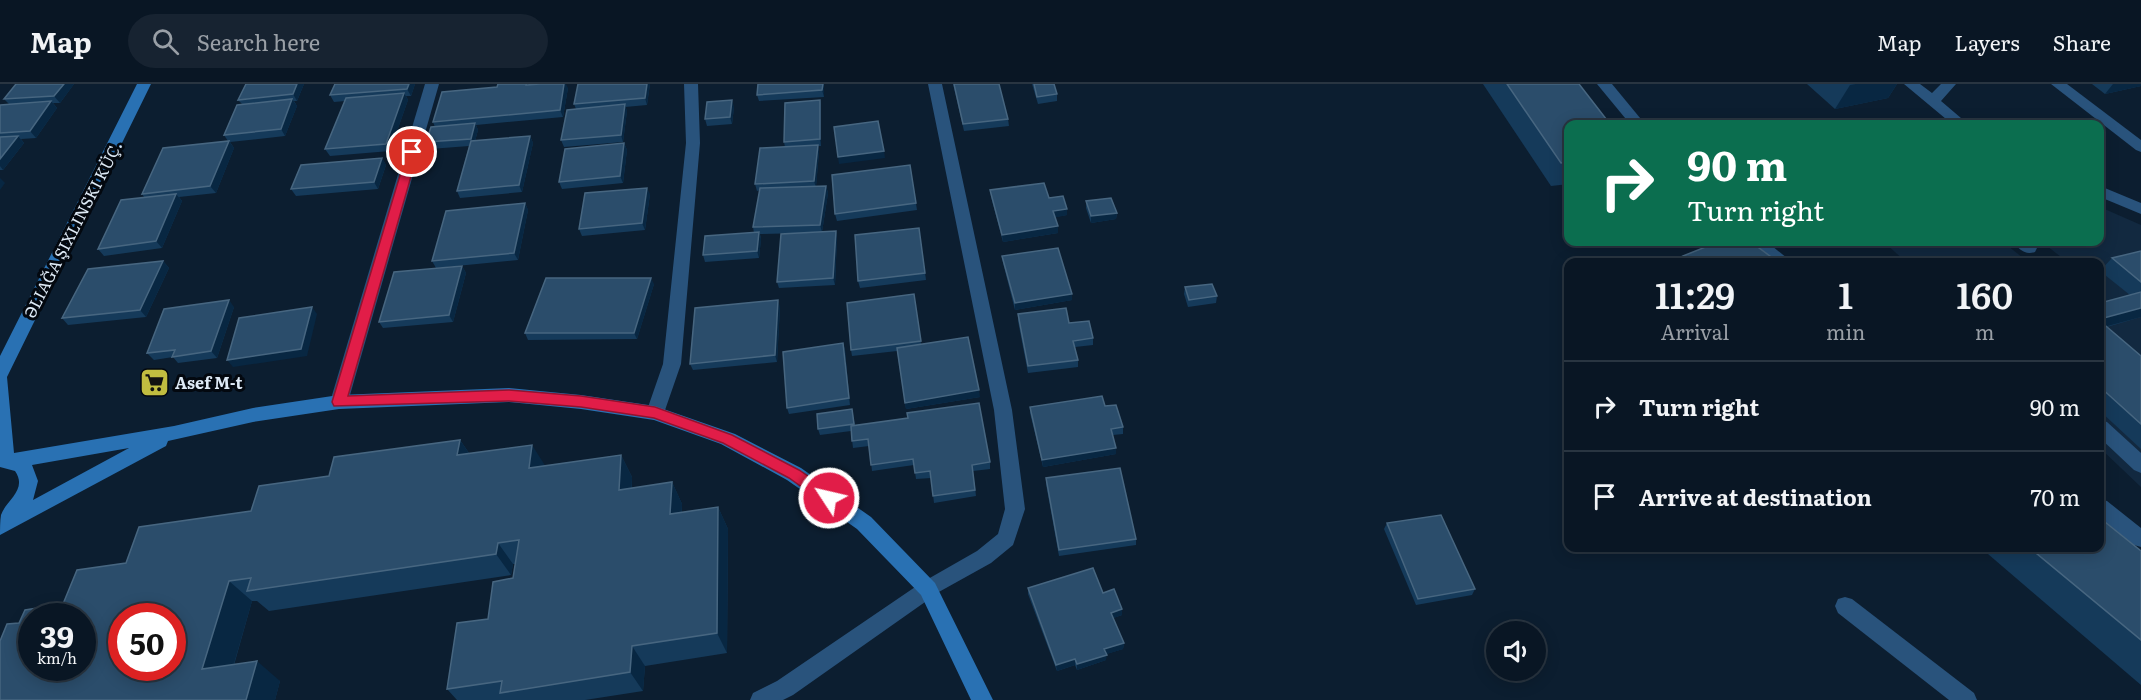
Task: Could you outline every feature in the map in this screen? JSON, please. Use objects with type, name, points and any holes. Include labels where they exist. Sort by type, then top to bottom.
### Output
[{"type":"main road","points":[[2,365],[144,84]]},
{"type":"main road","points":[[0,380],[6,460]]},
{"type":"main road","points":[[6,460],[174,433],[253,415],[339,402],[509,395],[581,402],[655,413],[728,439],[794,474],[864,523],[928,589],[982,700]]},
{"type":"main road","points":[[0,526],[174,433]]},
{"type":"main road","points":[[0,526],[16,511],[27,494],[30,480],[25,468],[6,460]]},
{"type":"street","points":[[339,402],[432,84]]},
{"type":"street","points":[[655,413],[672,364],[693,143],[691,84]]},
{"type":"street","points":[[761,700],[785,688],[928,589],[984,557],[1006,539],[1015,509],[1004,410],[935,84]]},
{"type":"street","points":[[1604,84],[1635,120]]},
{"type":"street","points":[[1911,84],[1956,120]]},
{"type":"street","points":[[1932,101],[1949,84]]},
{"type":"street","points":[[2058,84],[2141,147]]},
{"type":"street","points":[[2104,193],[2141,209]]},
{"type":"street","points":[[1762,246],[1779,258]]},
{"type":"street","points":[[2104,431],[2141,465]]},
{"type":"street","points":[[2104,510],[2141,539]]},
{"type":"street","points":[[1845,606],[1966,700]]},
{"type":"shaded area","points":[[2104,209],[2141,225],[2141,487],[2104,452],[2104,258],[2057,258],[2061,257],[2047,246],[2104,246]]},
{"type":"shaded area","points":[[1888,246],[2008,246],[2023,258],[1902,258]]},
{"type":"building","points":[[16,84],[64,84],[54,96],[4,99]]},
{"type":"building","points":[[246,84],[297,84],[293,94],[238,100]]},
{"type":"building","points":[[335,84],[409,84],[407,89],[330,95]]},
{"type":"building","points":[[498,84],[564,84],[560,110],[433,122],[442,92],[497,87]]},
{"type":"building","points":[[578,84],[647,84],[645,98],[574,104]]},
{"type":"building","points":[[758,84],[823,84],[822,90],[757,95]]},
{"type":"building","points":[[954,84],[999,84],[1008,119],[963,124]]},
{"type":"building","points":[[1034,84],[1054,84],[1057,94],[1037,97]]},
{"type":"building","points":[[1507,84],[1579,84],[1607,120],[1564,120],[1564,163],[1561,163]]},
{"type":"building","points":[[404,93],[386,144],[325,149],[346,98]]},
{"type":"building","points":[[292,99],[281,129],[224,135],[237,105]]},
{"type":"building","points":[[732,100],[730,117],[705,119],[707,102]]},
{"type":"building","points":[[820,100],[820,139],[784,142],[785,103]]},
{"type":"building","points":[[51,101],[30,131],[0,133],[0,105]]},
{"type":"building","points":[[625,104],[621,135],[561,140],[567,110]]},
{"type":"building","points":[[878,121],[884,151],[838,157],[834,127]]},
{"type":"building","points":[[475,123],[471,139],[426,142],[431,127]]},
{"type":"building","points":[[18,136],[0,159],[0,137]]},
{"type":"building","points":[[530,136],[519,185],[457,191],[471,141]]},
{"type":"building","points":[[229,141],[210,186],[142,194],[163,148]]},
{"type":"building","points":[[624,143],[620,176],[559,182],[565,149]]},
{"type":"building","points":[[818,145],[814,181],[755,184],[760,148]]},
{"type":"building","points":[[382,158],[374,182],[291,189],[301,165]]},
{"type":"building","points":[[910,165],[916,203],[835,214],[832,175]]},
{"type":"building","points":[[1044,183],[1049,198],[1063,196],[1067,209],[1053,211],[1058,226],[1002,235],[990,190]]},
{"type":"building","points":[[826,186],[820,225],[753,227],[760,188]]},
{"type":"building","points":[[647,188],[642,223],[579,229],[585,193]]},
{"type":"building","points":[[176,194],[156,241],[98,249],[121,200]]},
{"type":"building","points":[[1111,198],[1117,213],[1091,216],[1086,201]]},
{"type":"building","points":[[525,203],[514,253],[432,261],[446,211]]},
{"type":"building","points":[[919,228],[925,273],[858,281],[855,235]]},
{"type":"building","points":[[836,231],[833,278],[777,282],[781,234]]},
{"type":"building","points":[[759,232],[757,251],[703,255],[705,236]]},
{"type":"building","points":[[1708,246],[1756,246],[1773,258],[1686,258],[1683,256]]},
{"type":"building","points":[[1058,248],[1072,294],[1015,303],[1002,256]]},
{"type":"building","points":[[2141,251],[2141,282],[2112,258]]},
{"type":"building","points":[[163,261],[140,310],[62,318],[88,269]]},
{"type":"building","points":[[462,266],[449,315],[379,322],[394,272]]},
{"type":"building","points":[[546,278],[651,278],[634,333],[525,333]]},
{"type":"building","points":[[1212,284],[1217,296],[1189,300],[1185,287]]},
{"type":"building","points":[[2141,292],[2141,308],[2104,318],[2104,302]]},
{"type":"building","points":[[914,294],[921,341],[851,350],[847,303]]},
{"type":"building","points":[[229,300],[211,351],[172,357],[175,350],[147,353],[164,309]]},
{"type":"building","points":[[778,300],[775,355],[690,364],[695,308]]},
{"type":"building","points":[[312,307],[301,349],[227,360],[239,318]]},
{"type":"building","points":[[1066,308],[1069,323],[1089,321],[1093,338],[1073,341],[1078,360],[1028,366],[1018,314]]},
{"type":"building","points":[[2104,324],[2141,356],[2141,424],[2104,391]]},
{"type":"building","points":[[968,337],[979,390],[905,403],[897,348]]},
{"type":"building","points":[[843,343],[849,398],[787,408],[783,352]]},
{"type":"building","points":[[1102,396],[1105,406],[1116,405],[1123,427],[1111,429],[1116,448],[1042,460],[1030,407]]},
{"type":"building","points":[[979,403],[990,462],[972,465],[975,490],[933,496],[930,471],[915,473],[913,459],[871,465],[868,439],[852,441],[851,426],[908,418],[907,413]]},
{"type":"building","points":[[852,409],[854,424],[818,429],[817,414]]},
{"type":"building","points":[[460,440],[457,455],[532,445],[529,468],[621,455],[619,490],[672,482],[670,514],[718,507],[717,633],[632,646],[630,672],[500,693],[502,681],[447,689],[457,623],[488,619],[493,582],[513,578],[519,540],[498,543],[496,554],[247,591],[251,578],[229,581],[202,669],[257,661],[246,700],[0,700],[0,641],[7,624],[18,623],[18,681],[96,681],[96,603],[63,603],[77,570],[126,563],[139,527],[251,511],[259,486],[329,476],[334,457]]},
{"type":"building","points":[[1120,468],[1136,539],[1059,550],[1046,478]]},
{"type":"building","points":[[1441,515],[1475,589],[1418,599],[1387,523]]},
{"type":"building","points":[[2104,521],[2141,551],[2141,640],[2035,552],[2104,552]]},
{"type":"building","points":[[1093,568],[1103,593],[1114,589],[1122,609],[1111,613],[1124,643],[1104,649],[1107,655],[1077,664],[1075,659],[1056,665],[1028,588]]},
{"type":"place","name":"Asef M-t","points":[[154,382]]},
{"type":"route","points":[[412,152],[339,402],[509,395],[581,402],[655,413],[728,439],[794,474],[829,498]]}]
